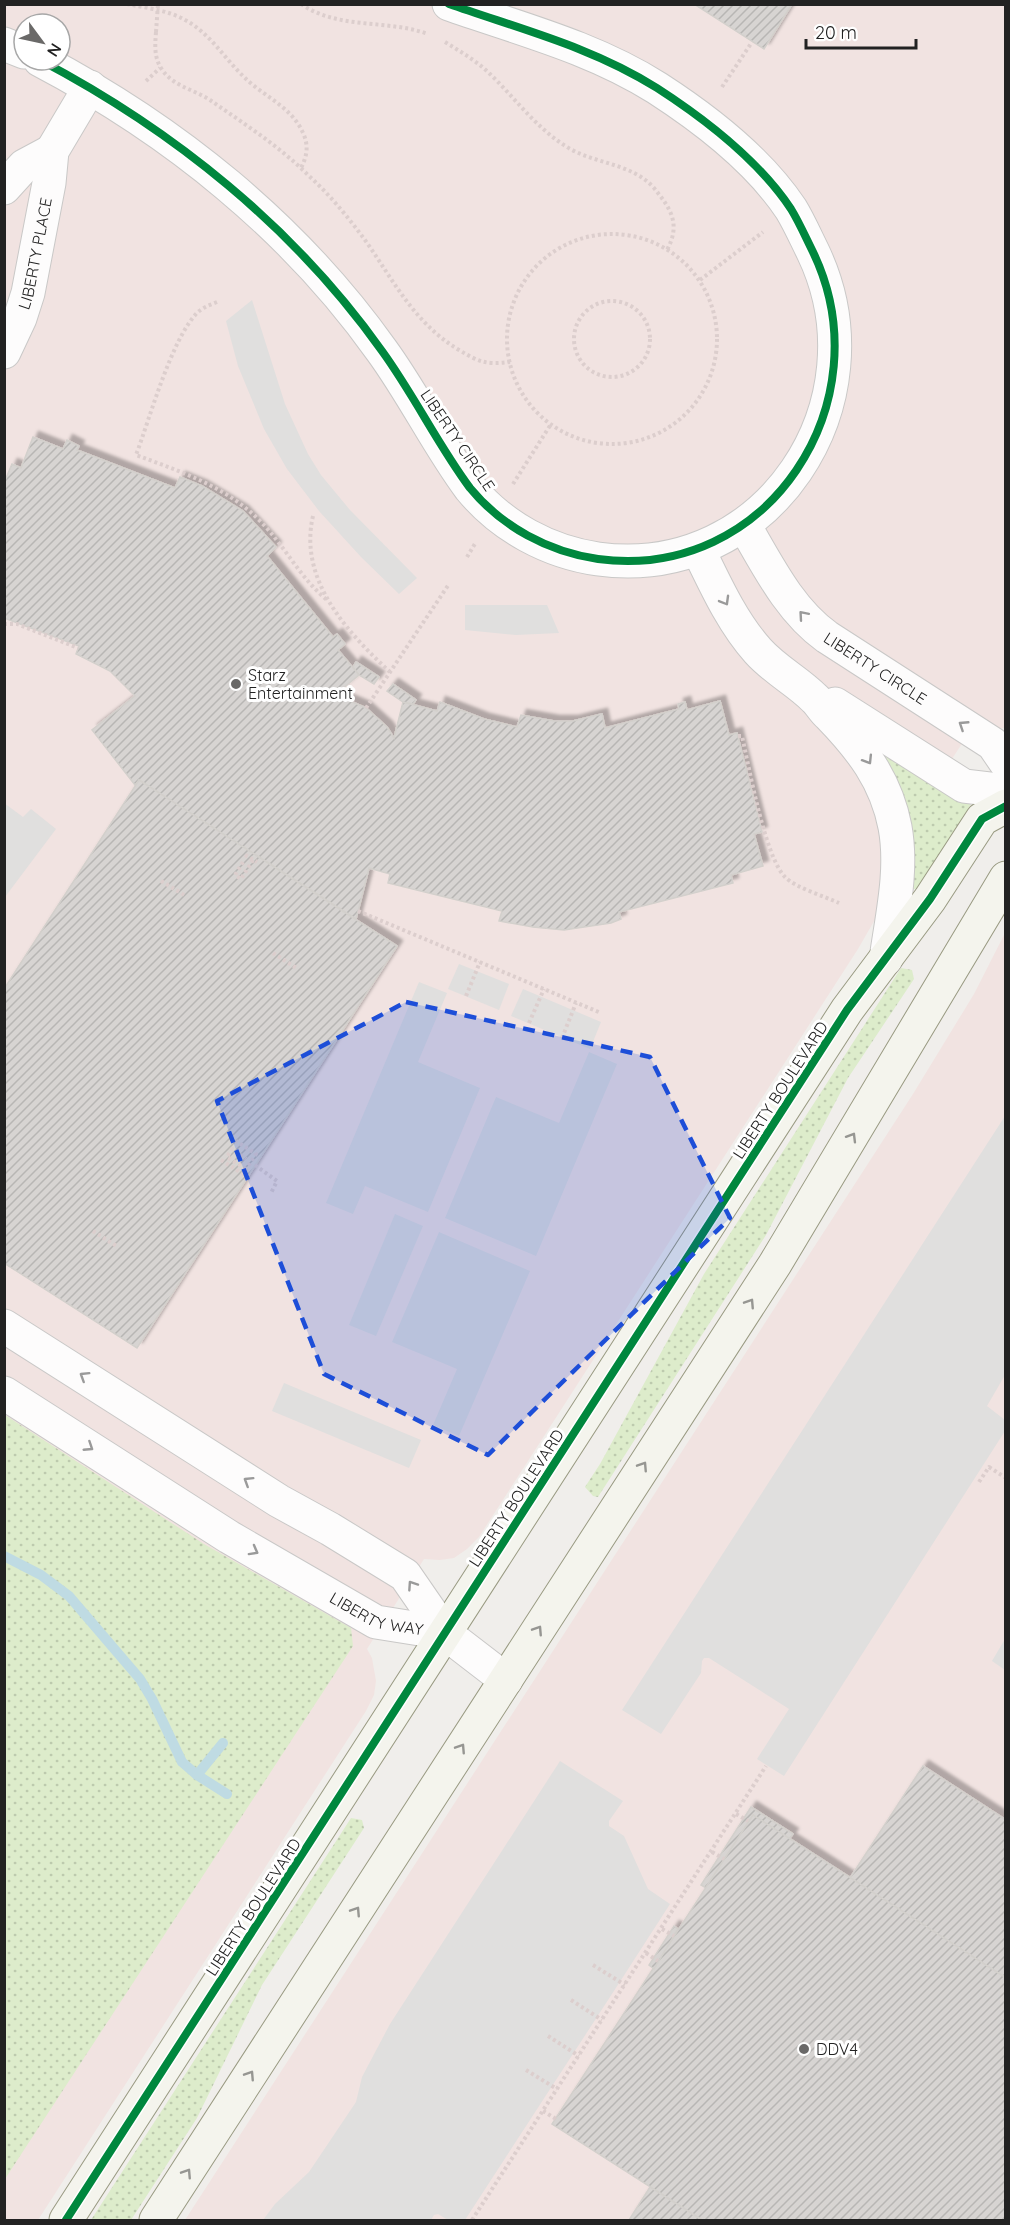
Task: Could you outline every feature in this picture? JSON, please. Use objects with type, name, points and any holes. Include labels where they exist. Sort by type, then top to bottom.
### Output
[{"type":"street","name":"LIBERTY CIRCLE","points":[[62,72],[142,120],[194,157],[243,197],[306,259],[355,315],[383,352],[466,483],[484,504],[502,519],[547,544],[590,557],[638,561],[698,549],[726,537],[744,525],[787,486],[800,468],[819,427],[832,381],[833,332],[829,302],[813,253],[791,210],[772,185],[734,146],[654,86],[578,48],[449,4]]},
{"type":"street","name":"LIBERTY PLACE","points":[[4,352],[17,327],[28,292],[49,183],[52,151],[90,87]]},
{"type":"street","points":[[4,188],[24,165],[52,151]]},
{"type":"street","name":"LIBERTY CIRCLE","points":[[744,525],[783,589],[812,625],[993,744],[1005,763]]},
{"type":"street","points":[[698,549],[717,587],[750,641],[774,667],[816,699],[849,735],[867,759],[890,807],[896,833],[896,876],[886,959]]},
{"type":"street","points":[[816,699],[841,707],[964,786],[1005,791]]},
{"type":"street","name":"LIBERTY BOULEVARD","points":[[66,2220],[848,1010],[930,899],[982,819],[1005,806]]},
{"type":"street","points":[[156,2220],[780,1256],[1005,878]]},
{"type":"street","name":"LIBERTY WAY","points":[[4,1326],[279,1501],[405,1575],[445,1633]]},
{"type":"street","name":"LIBERTY WAY","points":[[4,1393],[210,1526],[375,1622],[445,1633]]},
{"type":"street","points":[[445,1633],[506,1680]]},
{"type":"path","points":[[127,4],[179,17],[205,33],[242,75],[288,112],[300,128],[307,148],[301,168]]},
{"type":"path","points":[[158,4],[156,57],[161,68],[170,78],[210,100],[301,168],[346,216],[378,259],[406,303],[431,330],[479,362],[492,364],[510,362]]},
{"type":"path","points":[[301,4],[327,17],[344,21],[390,25],[419,31],[463,53],[491,75],[522,109],[556,140],[575,152],[633,174],[654,188],[669,210],[675,225],[667,250]]},
{"type":"path","points":[[722,87],[752,42]]},
{"type":"path","points":[[700,280],[766,229]]},
{"type":"path","points":[[607,234],[637,237],[667,250],[681,260],[700,280],[714,310],[717,349],[714,367],[698,401],[671,426],[655,435],[619,444],[582,440],[551,424],[524,396],[510,362],[508,332],[514,302],[529,276],[550,254],[577,240],[607,234]]},
{"type":"path","points":[[610,300],[626,303],[639,312],[648,326],[650,341],[646,357],[635,369],[621,377],[605,377],[591,371],[579,360],[574,345],[573,337],[578,322],[588,309],[602,302],[610,300]]},
{"type":"path","points":[[217,302],[205,306],[198,312],[176,347],[136,455],[199,479],[240,503],[259,519],[311,587],[327,600]]},
{"type":"path","points":[[511,488],[551,424]]},
{"type":"path","points":[[313,516],[309,535],[312,556],[327,600],[351,633],[390,672]]},
{"type":"path","points":[[366,708],[449,584]]},
{"type":"path","points":[[4,624],[17,624],[78,648]]},
{"type":"path","points":[[738,736],[742,736],[770,851],[779,871],[789,880],[839,903]]},
{"type":"path","points":[[243,862],[235,875],[241,879],[255,861],[245,855]]},
{"type":"path","points":[[161,880],[186,896]]},
{"type":"path","points":[[358,911],[601,1013]]},
{"type":"path","points":[[273,953],[298,969]]},
{"type":"path","points":[[466,996],[480,962]]},
{"type":"path","points":[[529,1023],[544,989]]},
{"type":"path","points":[[562,1038],[576,1003]]},
{"type":"path","points":[[221,1160],[243,1174],[256,1154],[236,1141]]},
{"type":"path","points":[[246,1159],[232,1149],[227,1156],[246,1169]]},
{"type":"path","points":[[255,1165],[277,1181],[271,1193]]},
{"type":"path","points":[[93,1231],[118,1247]]},
{"type":"path","points":[[979,1482],[989,1467],[1005,1478]]},
{"type":"path","points":[[472,2220],[766,1766]]},
{"type":"path","points":[[736,1814],[748,1821]]},
{"type":"path","points":[[711,1852],[724,1859]]},
{"type":"path","points":[[661,1929],[674,1936]]},
{"type":"path","points":[[646,1953],[658,1961]]},
{"type":"path","points":[[593,1965],[625,1985]]},
{"type":"path","points":[[571,2000],[602,2020]]},
{"type":"path","points":[[548,2036],[579,2055]]},
{"type":"path","points":[[526,2070],[557,2089]]},
{"type":"path","points":[[543,2111],[556,2119]]},
{"type":"highlighted area","points":[[406,1002],[650,1057],[730,1218],[488,1455],[324,1374],[217,1101]]},
{"type":"shaded area","points":[[5,5],[1005,5],[1005,728],[996,729],[976,722],[887,859],[877,916],[858,949],[479,1537],[454,1558],[424,1559],[367,1649],[372,1658],[376,1681],[374,1695],[366,1711],[38,2220],[5,2220]]},
{"type":"shaded area","points":[[252,300],[285,404],[308,454],[321,475],[350,510],[417,578],[399,594],[319,511],[287,469],[264,429],[238,366],[226,321]]},
{"type":"shaded area","points":[[465,605],[547,605],[559,633],[516,635],[465,630]]},
{"type":"shaded area","points":[[4,803],[23,817],[31,809],[56,829],[5,897]]},
{"type":"shaded area","points":[[1005,933],[1005,2220],[185,2220],[913,1094],[974,994]]},
{"type":"shaded area","points":[[459,964],[509,984],[499,1010],[448,989]]},
{"type":"shaded area","points":[[419,982],[447,993],[418,1062],[480,1088],[428,1212],[365,1186],[353,1214],[326,1203]]},
{"type":"shaded area","points":[[523,989],[601,1022],[590,1049],[511,1016]]},
{"type":"shaded area","points":[[589,1052],[617,1064],[536,1256],[445,1218],[496,1097],[559,1123]]},
{"type":"shaded area","points":[[1005,1116],[1005,1375],[987,1406],[1005,1420],[1005,1431],[784,1776],[757,1759],[789,1709],[709,1658],[704,1658],[702,1661],[701,1673],[661,1734],[622,1710]]},
{"type":"shaded area","points":[[395,1214],[423,1226],[376,1336],[349,1325]]},
{"type":"shaded area","points":[[439,1232],[530,1271],[459,1436],[433,1425],[457,1369],[392,1342]]},
{"type":"shaded area","points":[[284,1383],[421,1440],[409,1468],[272,1411]]},
{"type":"shaded area","points":[[1005,1639],[1005,1670],[992,1661]]},
{"type":"shaded area","points":[[560,1761],[623,1801],[609,1821],[609,1826],[624,1836],[648,1889],[670,1904],[623,1977],[465,2220],[448,2220],[438,2214],[434,2215],[431,2220],[263,2220],[275,2204],[309,2172],[356,2102],[362,2077],[390,2024]]},
{"type":"green space","points":[[873,740],[971,804],[920,887],[912,890]]},
{"type":"green space","points":[[901,968],[912,970],[914,979],[848,1078],[766,1235],[598,1497],[593,1496],[585,1487],[600,1464],[704,1274]]},
{"type":"green space","points":[[5,1415],[204,1544],[351,1628],[353,1646],[5,2179]]},
{"type":"green space","points":[[351,1818],[362,1820],[364,1828],[262,1985],[197,2118],[131,2220],[91,2220]]},
{"type":"building","points":[[694,4],[792,4],[764,49]]},
{"type":"building","name":"Starz Entertainment","points":[[33,437],[63,449],[67,440],[79,446],[77,450],[175,488],[180,477],[202,486],[243,511],[276,547],[267,556],[333,637],[337,634],[345,644],[338,650],[359,675],[331,698],[348,700],[366,708],[387,727],[394,738],[403,702],[437,711],[440,702],[484,719],[517,727],[521,715],[554,721],[573,721],[602,714],[605,728],[679,709],[678,704],[685,702],[687,710],[720,701],[729,735],[737,733],[762,832],[754,834],[763,866],[731,875],[733,883],[619,912],[621,919],[611,923],[564,930],[499,921],[502,911],[388,883],[390,874],[369,868],[356,919],[139,780],[135,785],[92,730],[135,696],[110,671],[76,654],[79,646],[4,618],[4,483],[12,464],[21,468]]},
{"type":"building","points":[[356,662],[379,677],[374,684],[359,675],[353,667]]},
{"type":"building","points":[[393,684],[416,700],[413,704],[403,702],[387,691]]},
{"type":"building","points":[[139,780],[397,946],[137,1348],[4,1263],[4,989]]},
{"type":"building","points":[[923,1766],[1006,1820],[1006,1978],[850,1878]]},
{"type":"building","points":[[751,1807],[793,1834],[789,1839],[753,1815],[706,1888],[701,1885]]},
{"type":"building","name":"DDV4","points":[[753,1815],[1006,1978],[1006,2220],[702,2220],[552,2124]]},
{"type":"building","points":[[674,1926],[678,1929],[654,1969],[649,1965]]},
{"type":"building","points":[[650,2187],[702,2220],[629,2220]]},
{"type":"waterway","points":[[4,1556],[41,1575],[69,1596],[140,1679],[182,1762],[197,1775],[227,1794]]},
{"type":"waterway","points":[[197,1775],[223,1743]]},
{"type":"cycle path","points":[[61,72],[137,118],[183,150],[228,185],[310,263],[382,351],[470,488],[497,515],[512,526],[544,544],[580,556],[598,559],[659,559],[713,542],[760,512],[796,470],[821,421],[834,366],[831,309],[813,252],[791,209],[778,191],[730,142],[694,113],[657,88],[607,61],[449,4]]},
{"type":"cycle path","points":[[66,2220],[847,1010],[930,899],[982,819],[1006,806]]},
{"type":"place","name":"Starz Entertainment","points":[[236,684]]},
{"type":"place","name":"DDV4","points":[[804,2049]]}]
